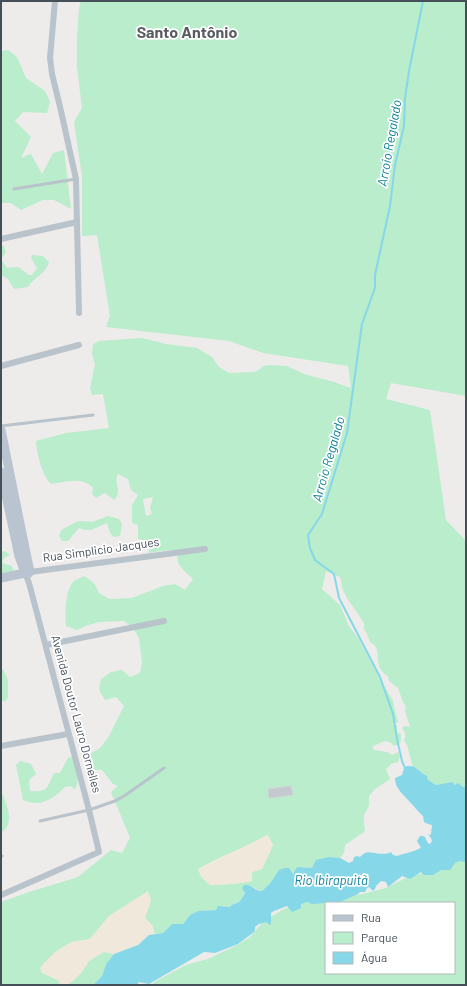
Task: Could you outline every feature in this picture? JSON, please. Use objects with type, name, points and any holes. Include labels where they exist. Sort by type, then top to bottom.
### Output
[{"type":"main road","name":"Avenida Doutor Lauro Dornelles","points":[[1,430],[26,553],[27,572]]},
{"type":"main road","name":"Avenida Doutor Lauro Dornelles","points":[[1,472],[19,556],[27,572]]},
{"type":"main road","name":"Rua Simplicio Jacques","points":[[1,578],[27,572]]},
{"type":"street","points":[[55,1],[50,58],[52,74],[76,179],[79,313]]},
{"type":"street","points":[[1,239],[77,222]]},
{"type":"street","points":[[1,366],[79,345]]},
{"type":"street","name":"Rua Simplicio Jacques","points":[[27,572],[205,549]]},
{"type":"street","name":"Avenida Doutor Lauro Dornelles","points":[[1,895],[99,852],[27,572]]},
{"type":"street","points":[[46,645],[164,621]]},
{"type":"street","points":[[1,746],[68,734]]},
{"type":"lane","points":[[14,189],[76,179]]},
{"type":"lane","points":[[1,426],[93,415]]},
{"type":"lane","points":[[40,821],[89,810],[115,801],[164,768]]},
{"type":"green space","points":[[81,1],[466,1],[466,396],[391,383],[386,399],[430,410],[446,520],[466,541],[466,786],[463,787],[455,785],[452,782],[436,785],[428,780],[427,776],[413,767],[407,745],[404,741],[405,734],[402,728],[405,726],[410,727],[405,711],[406,706],[398,688],[389,681],[388,676],[380,667],[378,663],[377,649],[370,642],[364,629],[364,623],[347,598],[343,590],[340,577],[326,571],[322,589],[340,605],[349,626],[358,638],[393,701],[398,722],[393,725],[397,726],[397,733],[401,734],[399,744],[394,746],[386,741],[372,747],[374,750],[387,752],[392,755],[398,752],[400,757],[398,762],[391,764],[386,769],[390,779],[375,789],[369,796],[369,806],[364,815],[364,832],[345,845],[344,853],[340,858],[329,857],[312,868],[297,867],[293,874],[289,869],[285,868],[279,871],[262,891],[249,885],[244,885],[242,899],[230,907],[219,906],[216,910],[198,911],[190,915],[183,924],[172,924],[163,933],[155,934],[152,925],[145,918],[151,900],[109,916],[90,939],[71,942],[42,973],[58,980],[60,985],[1,985],[1,902],[78,877],[111,850],[122,853],[130,838],[111,792],[118,786],[113,784],[102,770],[89,770],[86,765],[86,759],[90,754],[100,748],[109,736],[124,706],[116,697],[105,700],[99,690],[101,679],[111,672],[122,670],[130,677],[140,673],[142,662],[139,638],[133,628],[124,621],[99,622],[77,630],[66,626],[66,603],[70,586],[74,581],[84,576],[94,583],[99,593],[109,599],[132,598],[163,586],[175,584],[185,590],[193,579],[180,566],[175,553],[172,551],[164,551],[149,553],[149,541],[138,539],[138,525],[132,523],[132,505],[138,495],[131,490],[128,479],[118,474],[118,494],[114,500],[105,493],[96,498],[92,494],[93,488],[84,482],[68,481],[51,484],[45,476],[39,458],[36,441],[66,433],[109,428],[103,394],[92,395],[90,388],[95,365],[92,354],[93,344],[99,341],[142,338],[166,344],[197,348],[212,357],[219,367],[229,373],[253,372],[259,370],[263,366],[269,365],[287,366],[304,374],[351,388],[348,366],[263,353],[229,341],[106,327],[110,316],[97,235],[82,236],[82,177],[74,122],[82,108],[77,67],[79,8]],"holes":[[[153,497],[150,508],[152,514],[146,516],[143,499]],[[267,835],[273,845],[262,869],[252,872],[252,881],[234,884],[210,885],[198,869]]]},
{"type":"green space","points":[[8,50],[17,57],[26,78],[45,91],[50,102],[47,113],[23,112],[15,121],[31,137],[21,158],[31,154],[42,174],[53,153],[64,150],[71,209],[54,200],[43,200],[21,210],[11,203],[1,203],[1,51]]},
{"type":"green space","points":[[1,246],[4,246],[6,252],[1,259]]},
{"type":"green space","points":[[32,255],[43,256],[49,262],[43,273],[28,287],[14,289],[8,279],[1,275],[1,259],[7,268],[18,267],[29,275],[32,275],[37,268],[31,258]]},
{"type":"green space","points":[[108,516],[119,519],[122,524],[120,536],[114,537],[110,533],[107,523],[91,530],[79,528],[68,541],[62,541],[59,536],[61,530],[76,522],[92,522]]},
{"type":"green space","points":[[5,551],[10,555],[4,558],[2,563],[12,566],[14,572],[1,574],[1,552]]},
{"type":"green space","points":[[1,669],[3,669],[8,680],[8,697],[6,701],[1,701]]},
{"type":"green space","points":[[74,756],[78,777],[75,790],[71,786],[65,787],[56,795],[41,803],[23,800],[16,765],[20,761],[31,764],[36,774],[29,780],[30,791],[41,791],[48,786],[54,773],[60,773],[68,758]]},
{"type":"green space","points":[[1,791],[7,807],[9,819],[6,829],[1,832]]},
{"type":"green space","points":[[466,858],[466,985],[151,985],[186,965],[208,959],[239,944],[249,938],[264,921],[284,909],[306,902],[363,894],[386,888],[406,878],[440,868]]},
{"type":"green space","points":[[104,951],[114,954],[106,964],[102,976],[93,985],[67,985],[81,973],[89,961]]},
{"type":"sand","points":[[268,835],[273,845],[262,869],[252,872],[252,881],[234,884],[210,885],[201,877],[198,869]]},
{"type":"sand","points":[[148,891],[151,900],[145,918],[152,925],[155,934],[149,935],[138,945],[114,954],[104,952],[89,961],[81,973],[67,985],[60,985],[58,980],[42,973],[40,968],[55,952],[71,942],[90,939],[109,916]]},
{"type":"water","name":"Rio Ibirapuitã","points":[[410,766],[416,768],[427,776],[428,780],[436,785],[452,782],[455,785],[458,783],[463,787],[466,786],[466,862],[459,861],[455,863],[450,870],[441,870],[433,875],[424,875],[421,872],[410,879],[402,876],[388,887],[386,882],[381,881],[373,891],[369,887],[365,892],[360,892],[340,902],[312,904],[307,902],[301,904],[301,908],[292,912],[287,906],[274,911],[271,913],[270,925],[266,922],[259,924],[255,927],[254,932],[238,944],[215,953],[204,952],[149,984],[139,982],[137,985],[93,985],[102,976],[106,964],[114,954],[138,945],[149,935],[163,933],[172,924],[183,924],[190,915],[198,911],[216,910],[218,906],[230,907],[243,897],[245,893],[242,888],[244,885],[249,885],[259,891],[262,891],[271,882],[279,870],[289,868],[293,874],[297,867],[312,868],[316,860],[329,857],[340,858],[349,863],[353,861],[354,857],[360,857],[367,852],[384,854],[391,852],[393,855],[397,856],[421,848],[417,841],[420,836],[425,837],[429,844],[431,843],[432,840],[428,834],[431,834],[432,825],[424,822],[423,816],[400,792],[396,785],[395,778],[402,775],[404,768]]},
{"type":"building","points":[[291,786],[293,795],[269,798],[268,789]]},
{"type":"waterway","name":"Arroio Regalado","points":[[405,768],[397,739],[393,714],[380,677],[339,598],[334,574],[315,560],[310,548],[308,535],[322,514],[347,433],[362,324],[375,288],[375,275],[390,206],[395,165],[404,126],[405,98],[409,71],[423,1]]},
{"type":"district","name":"Santo Antônio","points":[[187,32]]}]
